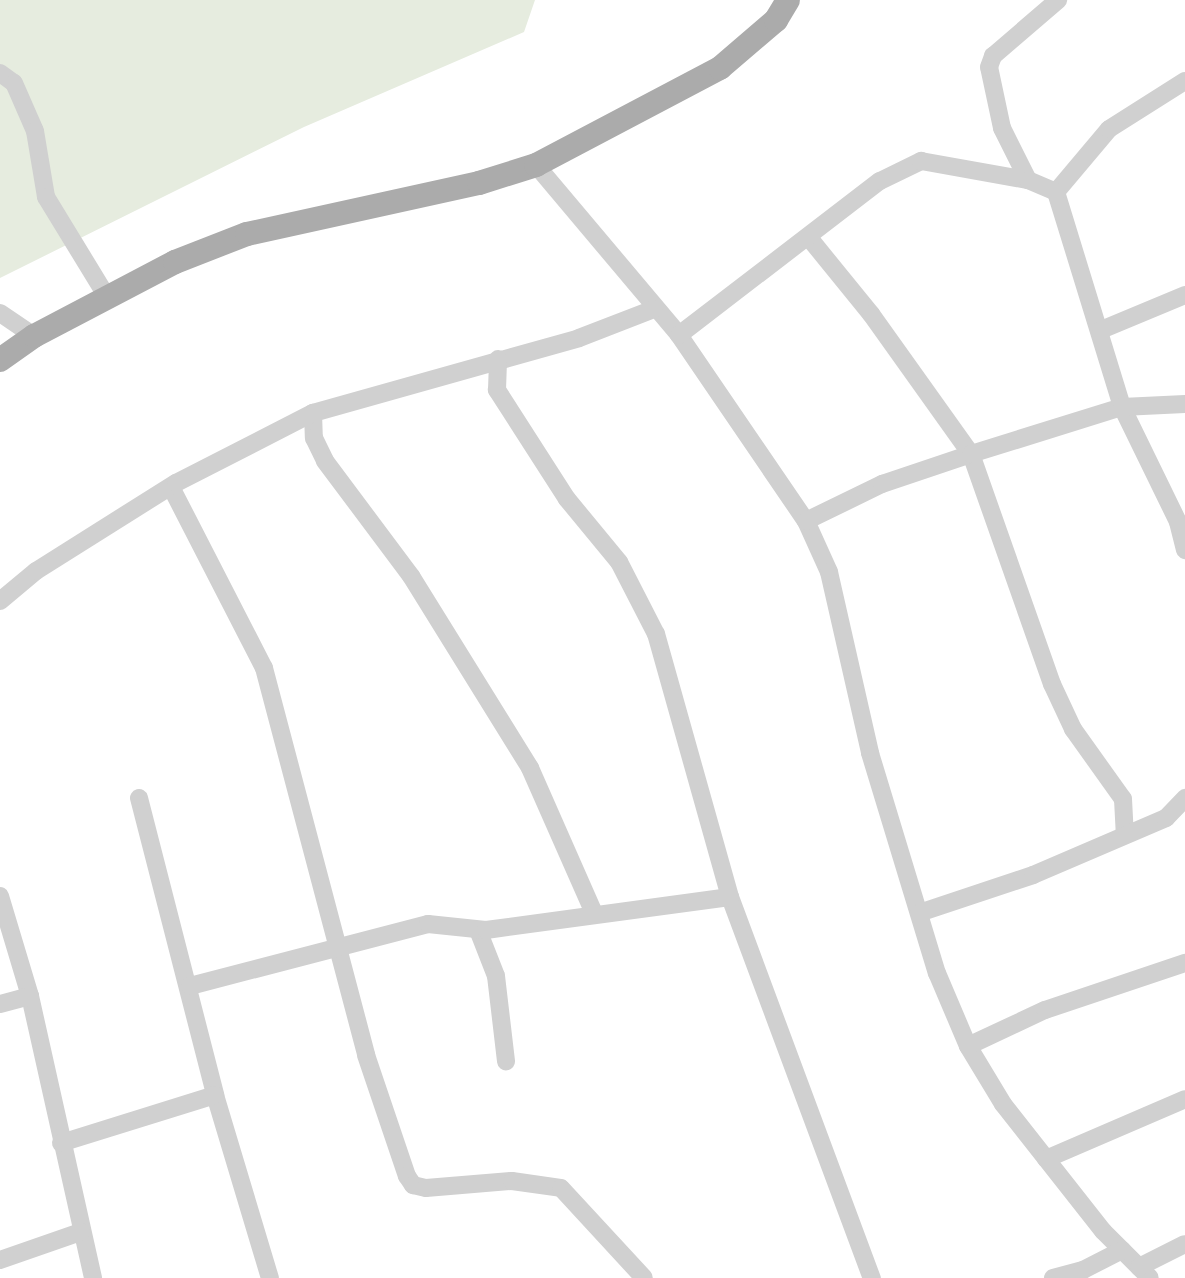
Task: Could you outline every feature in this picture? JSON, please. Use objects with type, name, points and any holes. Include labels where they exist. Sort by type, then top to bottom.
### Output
[{"type":"main road","points":[[0,360],[34,336],[175,262],[247,234],[479,183],[536,165],[720,68],[769,28],[788,0]]},
{"type":"street","points":[[1028,180],[1004,135],[989,67],[993,56],[1058,0]]},
{"type":"street","points":[[0,73],[14,83],[35,131],[46,197],[107,297]]},
{"type":"street","points":[[1056,192],[1109,129],[1185,81]]},
{"type":"street","points":[[679,335],[810,239],[880,181],[921,161],[1028,180],[1056,192],[1101,330],[1122,407],[1178,522],[1185,550]]},
{"type":"street","points":[[536,165],[679,335],[806,521],[829,572],[870,753],[937,973],[968,1046],[1003,1104],[1046,1159],[1122,1250],[1145,1272],[1185,1244]]},
{"type":"street","points":[[810,239],[871,314],[971,454],[1052,684],[1073,729],[1123,799],[1125,835]]},
{"type":"street","points":[[1101,330],[1185,295]]},
{"type":"street","points":[[0,601],[36,571],[171,487],[313,413],[579,338],[654,309]]},
{"type":"street","points":[[0,313],[34,336]]},
{"type":"street","points":[[498,359],[497,390],[567,499],[619,562],[656,634],[730,897],[872,1278]]},
{"type":"street","points":[[806,521],[882,484],[1122,407],[1185,404]]},
{"type":"street","points":[[313,413],[314,438],[325,461],[411,576],[530,768],[594,913]]},
{"type":"street","points":[[171,487],[264,668],[366,1055],[402,1167],[413,1185],[512,1181],[561,1188],[644,1278]]},
{"type":"street","points":[[139,798],[190,986],[215,1095],[270,1278]]},
{"type":"street","points":[[919,913],[1033,875],[1166,818],[1185,798]]},
{"type":"street","points":[[0,896],[30,996],[93,1278]]},
{"type":"street","points":[[190,986],[428,924],[478,930],[730,897]]},
{"type":"street","points":[[478,930],[496,976],[506,1061]]},
{"type":"street","points":[[968,1046],[1045,1010],[1185,963]]},
{"type":"street","points":[[0,1004],[30,996]]},
{"type":"street","points":[[61,1143],[215,1095]]},
{"type":"street","points":[[1046,1159],[1185,1099]]},
{"type":"street","points":[[0,1260],[81,1232]]},
{"type":"street","points":[[1053,1278],[1083,1270],[1122,1250]]},
{"type":"shaded area","points":[[0,0],[535,0],[524,32],[304,127],[0,278]]}]
